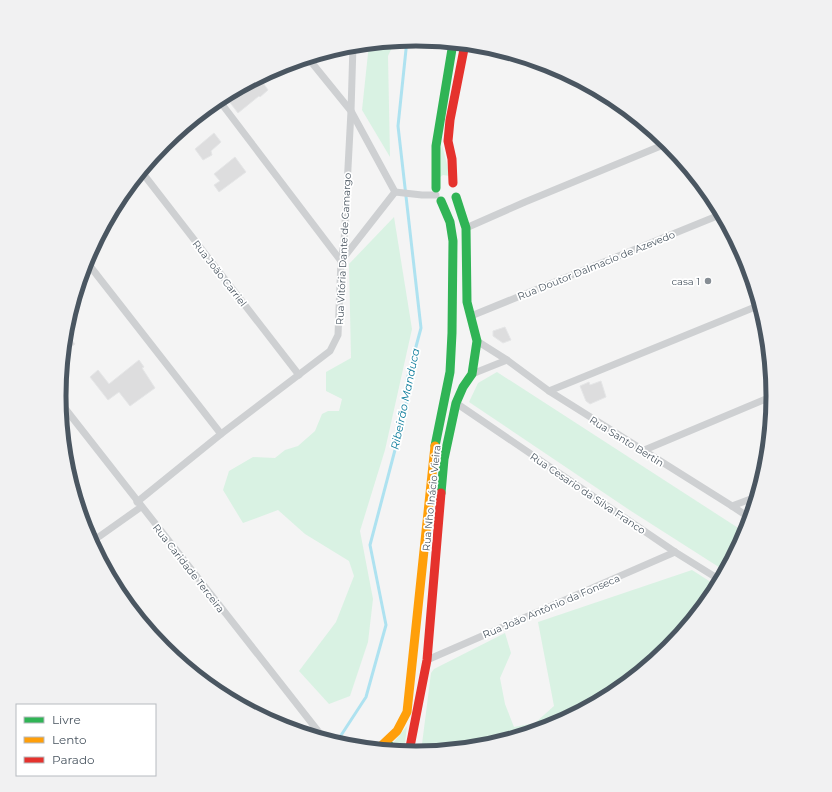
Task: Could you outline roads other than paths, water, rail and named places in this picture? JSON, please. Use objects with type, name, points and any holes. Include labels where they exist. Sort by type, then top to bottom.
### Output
[{"type":"main road","points":[[452,48],[436,146],[438,195],[448,203],[454,200],[458,191],[453,183],[452,160],[448,141],[450,120],[464,49]]},
{"type":"main road","points":[[438,195],[439,184],[444,181],[453,183]]},
{"type":"main road","name":"Rua Nho Inácio Vieira","points":[[384,744],[397,731],[407,712],[434,451],[450,372],[453,241],[450,222],[438,195]]},
{"type":"main road","name":"Rua Nho Inácio Vieira","points":[[410,746],[427,660],[444,459],[456,403],[463,387],[472,374],[477,341],[467,302],[466,228],[456,197]]},
{"type":"main road","points":[[450,372],[460,376],[472,374]]},
{"type":"street","name":"Rua Vitória Dante de Camargo","points":[[96,538],[221,434],[330,351],[338,335],[341,261],[344,243],[351,111],[353,52]]},
{"type":"street","points":[[311,62],[351,111],[398,192]]},
{"type":"street","points":[[222,105],[341,261],[398,192]]},
{"type":"street","points":[[466,228],[660,146]]},
{"type":"street","name":"Rua João Carriel","points":[[144,175],[299,375]]},
{"type":"street","points":[[398,192],[438,195]]},
{"type":"street","name":"Rua Doutor Dalmacio de Azevedo","points":[[471,316],[716,216]]},
{"type":"street","points":[[91,267],[221,434]]},
{"type":"street","points":[[549,391],[754,307]]},
{"type":"street","name":"Rua Santo Bertin","points":[[477,341],[507,360],[549,391],[745,515]]},
{"type":"street","points":[[472,374],[507,360]]},
{"type":"street","points":[[642,451],[766,399]]},
{"type":"street","name":"Rua Cesario da Silva Franco","points":[[456,403],[675,552],[715,577]]},
{"type":"street","name":"Rua Caridade Terceira","points":[[67,411],[319,732]]},
{"type":"street","points":[[732,506],[750,499]]},
{"type":"street","name":"Rua João Antônio da Fonseca","points":[[427,660],[675,552]]},
{"type":"waterway","name":"Ribeirão Manduca","points":[[340,737],[366,697],[386,625],[370,545],[406,408],[407,380],[421,328],[398,126],[406,46]]},
{"type":"place","name":"casa 1","points":[[708,281]]}]
